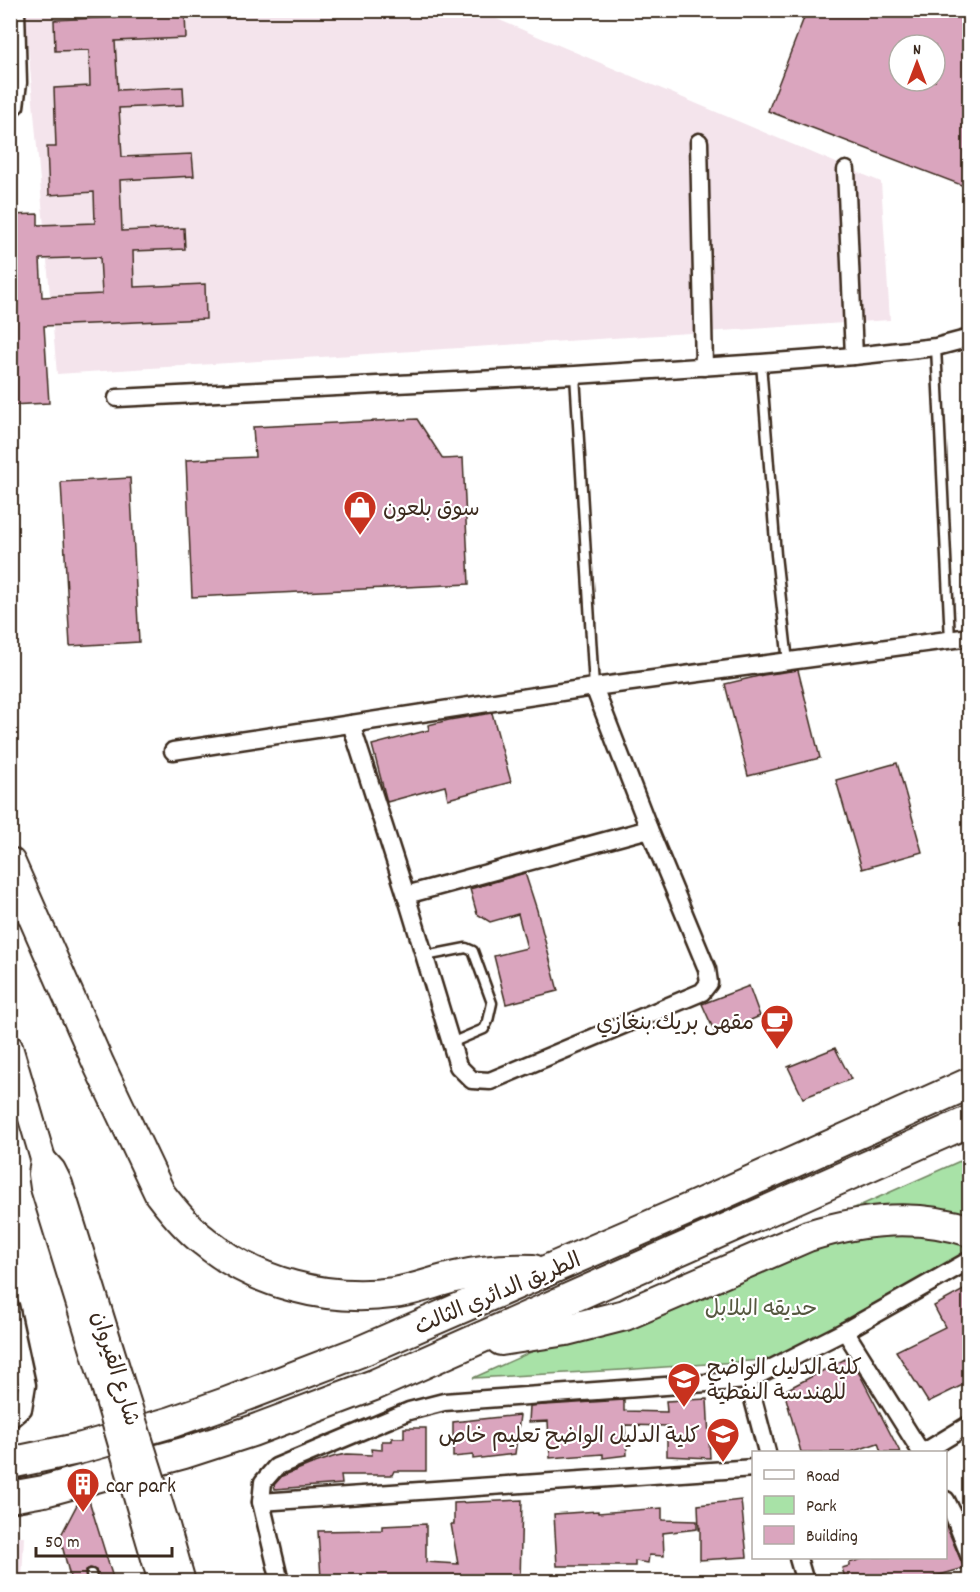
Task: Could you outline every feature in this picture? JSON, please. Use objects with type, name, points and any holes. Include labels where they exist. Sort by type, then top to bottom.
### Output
[{"type":"highway","points":[[10,863],[99,1065],[160,1194],[173,1211],[203,1241],[239,1264],[267,1277],[295,1287],[343,1295],[392,1293],[417,1289],[472,1274],[548,1270]]},
{"type":"highway","name":"الطريق الدائري الثالث","points":[[10,1463],[82,1448],[172,1422],[359,1352],[691,1208],[969,1083]]},
{"type":"highway","name":"الطريق الدائري الثالث","points":[[10,1497],[44,1491],[184,1453],[374,1385],[969,1121]]},
{"type":"highway","points":[[474,1341],[536,1336],[596,1324],[625,1315],[808,1236],[847,1226],[868,1222],[924,1220],[969,1231]]},
{"type":"main road","name":"شارع القيروان","points":[[10,1047],[43,1158],[41,1174],[43,1188],[112,1380],[156,1527],[183,1581]]},
{"type":"main road","name":"شارع القيروان","points":[[156,1527],[161,1581]]},
{"type":"street","points":[[699,142],[704,367]]},
{"type":"street","points":[[846,170],[854,356]]},
{"type":"street","points":[[117,398],[575,375],[761,363],[936,347],[969,338]]},
{"type":"street","points":[[172,751],[594,687],[969,637]]},
{"type":"street","points":[[351,724],[458,1066],[472,1080],[490,1081],[702,992],[709,983],[707,969],[594,687]]},
{"type":"street","points":[[406,895],[649,829]]},
{"type":"street","points":[[280,1581],[261,1502],[263,1482],[276,1467],[409,1411],[444,1402],[748,1380],[845,1331],[969,1260]]},
{"type":"street","points":[[10,1306],[27,1385],[23,1409],[10,1420]]},
{"type":"street","points":[[845,1331],[921,1451]]},
{"type":"street","points":[[748,1380],[767,1451]]},
{"type":"street","points":[[924,1451],[969,1424]]},
{"type":"street","points":[[261,1502],[752,1468]]},
{"type":"street","points":[[947,1504],[969,1557]]},
{"type":"street","points":[[799,1559],[805,1581]]},
{"type":"lane","points":[[10,115],[19,107],[22,83],[21,10]]},
{"type":"lane","points":[[936,347],[950,640]]},
{"type":"lane","points":[[761,363],[776,555],[788,662]]},
{"type":"lane","points":[[575,375],[594,687]]},
{"type":"lane","points":[[425,956],[466,948],[473,951],[492,1003],[484,1029],[451,1043]]},
{"type":"shaded area","points":[[25,11],[478,11],[881,182],[890,320],[57,374]]},
{"type":"shaded area","points":[[11,14],[14,85],[11,90]]},
{"type":"shaded area","points":[[24,1536],[22,1581],[11,1581],[11,1537]]},
{"type":"green space","name":"حديقه البلابل","points":[[969,1157],[969,1250],[777,1359],[473,1378]]},
{"type":"building","points":[[807,10],[961,10],[969,188],[768,111]]},
{"type":"building","points":[[185,14],[186,38],[115,41],[118,90],[183,87],[184,105],[119,108],[122,157],[192,154],[194,176],[120,180],[122,231],[184,228],[185,249],[133,251],[134,287],[205,284],[206,319],[44,326],[49,403],[10,405],[10,215],[38,214],[38,225],[95,223],[94,192],[49,195],[47,147],[56,147],[54,88],[90,86],[89,50],[55,51],[54,20]],"holes":[[[100,257],[102,294],[42,297],[40,259]]]},
{"type":"building","points":[[417,419],[443,459],[463,458],[469,584],[192,597],[186,460],[255,457],[253,427]]},
{"type":"building","points":[[130,478],[139,642],[70,646],[61,482]]},
{"type":"building","points":[[798,670],[820,758],[748,776],[725,684]]},
{"type":"building","points":[[492,713],[511,782],[448,799],[445,786],[387,802],[372,745],[429,730],[428,725]]},
{"type":"building","points":[[897,763],[922,852],[862,869],[836,780]]},
{"type":"building","points":[[525,873],[558,991],[506,1004],[494,956],[527,948],[518,914],[490,922],[477,914],[470,889]]},
{"type":"building","points":[[749,986],[760,1016],[716,1035],[702,1004]]},
{"type":"building","points":[[835,1048],[851,1079],[803,1098],[788,1067]]},
{"type":"building","points":[[969,1287],[969,1382],[928,1402],[896,1351],[945,1327],[934,1306]]},
{"type":"building","points":[[849,1357],[899,1451],[881,1451],[878,1443],[854,1451],[801,1451],[784,1391]]},
{"type":"building","points":[[707,1399],[710,1458],[667,1456],[667,1426],[625,1425],[627,1455],[603,1458],[603,1454],[550,1458],[548,1421],[529,1422],[530,1406],[624,1400],[624,1411],[667,1412],[666,1401]]},
{"type":"building","points":[[520,1415],[515,1454],[473,1459],[473,1455],[453,1457],[453,1422]]},
{"type":"building","points":[[404,1428],[426,1428],[426,1471],[394,1471],[392,1475],[341,1475],[342,1484],[275,1489],[274,1485],[282,1476],[309,1465],[347,1454],[372,1455],[371,1449],[382,1450],[382,1441],[404,1438]]},
{"type":"building","name":"car park","points":[[88,1497],[114,1581],[99,1581],[96,1570],[90,1568],[85,1573],[86,1581],[71,1581],[60,1537],[80,1499]]},
{"type":"building","points":[[522,1500],[520,1581],[335,1581],[321,1578],[318,1531],[382,1530],[382,1526],[426,1524],[426,1562],[458,1564],[451,1524],[454,1524],[454,1503]]},
{"type":"building","points":[[741,1500],[747,1557],[700,1560],[698,1505]]},
{"type":"building","points":[[662,1508],[662,1520],[697,1521],[697,1529],[663,1533],[664,1556],[649,1555],[648,1563],[635,1561],[635,1566],[557,1566],[554,1514]]},
{"type":"building","points":[[947,1528],[964,1568],[919,1581],[846,1581],[842,1568],[849,1566],[849,1563],[862,1559],[947,1559]]},
{"type":"place","name":"سوق بلعون","points":[[360,536]]},
{"type":"place","name":"مقهى بريك.بنغازي","points":[[777,1050]]},
{"type":"place","name":"كلية الدليل الواضح للهندسة النفطية","points":[[684,1408]]},
{"type":"place","name":"كلية الدليل الواضح تعليم خاص","points":[[723,1463]]},
{"type":"place","name":"car park","points":[[83,1513]]}]
